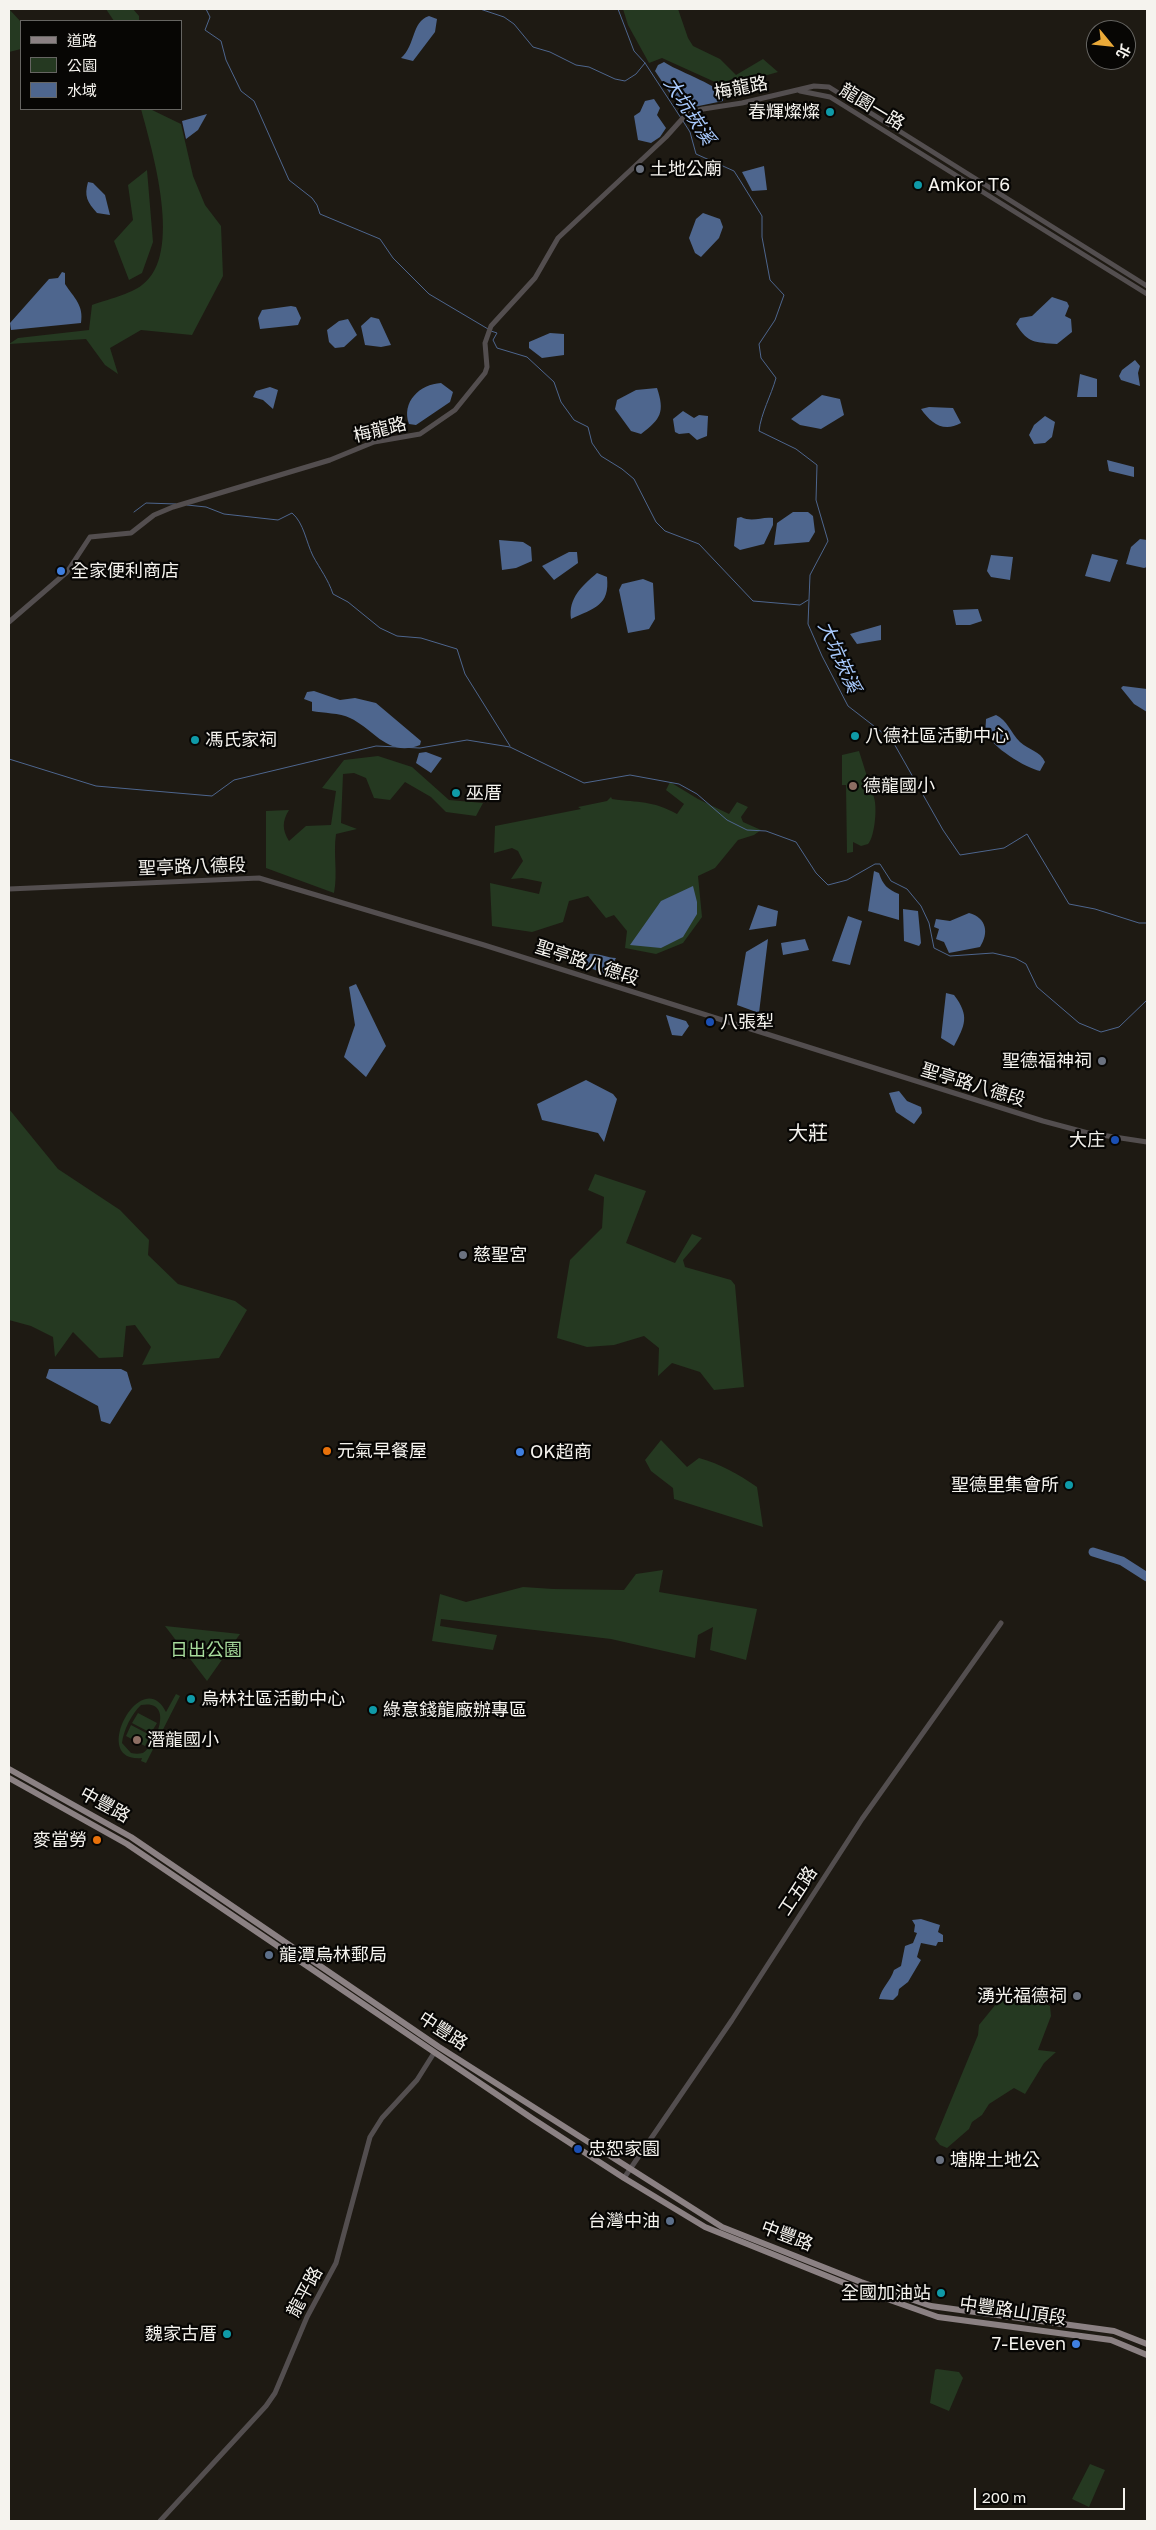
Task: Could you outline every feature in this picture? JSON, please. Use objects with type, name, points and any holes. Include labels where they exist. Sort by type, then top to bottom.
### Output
[{"type":"main road","name":"中豐路","points":[[9,1769],[131,1837],[439,2047],[694,2211],[722,2227],[877,2287]]},
{"type":"main road","name":"中豐路","points":[[9,1778],[127,1844],[434,2053],[624,2178],[705,2227],[876,2295]]},
{"type":"main road","points":[[690,2217],[694,2211]]},
{"type":"main road","name":"中豐路山頂段","points":[[877,2287],[949,2310],[1104,2329],[1147,2344]]},
{"type":"main road","name":"中豐路山頂段","points":[[876,2295],[938,2317],[1111,2340],[1147,2355]]},
{"type":"street","name":"龍園一路","points":[[797,90],[822,85],[841,94],[1147,286]]},
{"type":"street","name":"梅龍路","points":[[9,622],[67,572],[90,537],[131,532],[154,515],[174,506],[324,462],[374,442],[420,434],[455,410],[480,381],[487,368],[485,342],[491,327],[535,278],[558,238],[666,137],[681,120],[690,113],[797,90]]},
{"type":"street","name":"龍園一路","points":[[797,90],[830,96],[1147,294]]},
{"type":"street","name":"聖亭路八德段","points":[[9,889],[259,878],[484,944],[722,1022],[1043,1121],[1088,1133],[1147,1142]]},
{"type":"street","name":"工五路","points":[[624,2178],[742,2004],[862,1819],[1002,1623]]},
{"type":"street","name":"龍平路","points":[[160,2521],[262,2411],[276,2393],[298,2335],[336,2263],[370,2137],[382,2118],[417,2080],[434,2053]]},
{"type":"green space","points":[[9,9],[20,21],[20,49],[9,52]]},
{"type":"green space","points":[[106,9],[133,9],[139,16],[139,20],[113,20]]},
{"type":"green space","points":[[623,9],[678,9],[688,38],[693,46],[720,59],[736,75],[763,59],[778,72],[726,87],[662,58],[649,63],[628,25]]},
{"type":"green space","points":[[141,110],[152,110],[181,124],[193,176],[205,205],[221,226],[223,276],[192,335],[141,330],[110,348],[118,374],[105,365],[86,339],[9,344],[18,338],[89,330],[92,305],[137,288],[154,271],[161,251],[163,227],[161,201],[152,150]]},
{"type":"green space","points":[[147,170],[153,242],[142,273],[129,280],[114,241],[133,220],[128,185]]},
{"type":"green space","points":[[859,751],[870,786],[863,788],[869,791],[875,799],[875,820],[868,844],[861,846],[853,842],[853,852],[847,853],[846,785],[842,785],[842,755]]},
{"type":"green space","points":[[378,756],[412,767],[449,800],[483,803],[476,816],[446,812],[431,797],[405,782],[390,800],[374,798],[366,778],[354,773],[343,774],[341,823],[357,829],[336,834],[334,893],[266,868],[266,811],[289,810],[284,826],[289,841],[306,826],[331,825],[336,791],[322,788],[344,760]]},
{"type":"green space","points":[[670,782],[698,799],[729,814],[737,802],[748,807],[741,817],[743,822],[761,830],[754,835],[738,840],[715,868],[698,876],[702,917],[683,943],[656,954],[625,948],[627,931],[614,915],[606,918],[588,896],[569,901],[563,922],[532,932],[492,926],[490,883],[539,894],[542,882],[522,878],[511,879],[523,861],[518,851],[512,848],[494,853],[495,826],[581,809],[578,807],[607,801],[611,797],[612,799],[660,806],[677,814],[684,804],[666,790]]},
{"type":"green space","points":[[9,1109],[58,1169],[120,1210],[149,1240],[148,1255],[178,1284],[235,1301],[247,1310],[219,1358],[142,1365],[151,1347],[135,1325],[126,1326],[123,1357],[99,1358],[73,1332],[55,1357],[53,1337],[31,1326],[9,1320]]},
{"type":"green space","points":[[595,1174],[646,1191],[626,1243],[675,1263],[692,1234],[702,1238],[683,1260],[685,1267],[731,1280],[735,1285],[744,1387],[714,1390],[700,1372],[672,1363],[658,1376],[659,1348],[644,1336],[614,1345],[587,1347],[557,1338],[570,1260],[602,1228],[604,1197],[588,1190]]},
{"type":"green space","points":[[661,1440],[687,1467],[699,1458],[729,1470],[757,1487],[763,1527],[674,1499],[673,1488],[651,1471],[645,1460]]},
{"type":"green space","points":[[663,1570],[659,1592],[757,1609],[746,1660],[710,1650],[713,1627],[698,1635],[695,1658],[611,1639],[441,1619],[440,1626],[497,1635],[493,1650],[432,1641],[440,1594],[466,1602],[523,1587],[624,1590],[636,1574]]},
{"type":"green space","name":"日出公園","points":[[165,1626],[240,1634],[207,1681]]},
{"type":"green space","points":[[176,1694],[180,1696],[146,1763],[141,1761],[142,1758],[127,1755],[120,1746],[120,1733],[125,1719],[134,1706],[145,1699],[156,1700],[166,1712]],"holes":[[[141,1705],[152,1705],[158,1709],[160,1716],[157,1733],[153,1742],[143,1753],[131,1753],[122,1743],[126,1728],[131,1717]]]},
{"type":"green space","points":[[138,1713],[157,1723],[151,1733],[132,1723]]},
{"type":"green space","points":[[131,1725],[150,1735],[145,1746],[126,1736]]},
{"type":"green space","points":[[1018,1991],[1050,2006],[1051,2016],[1038,2050],[1056,2052],[1044,2063],[1025,2094],[1014,2088],[989,2104],[982,2115],[972,2122],[969,2129],[947,2148],[940,2145],[935,2139],[978,2035],[979,2025],[1005,1993]]},
{"type":"green space","points":[[935,2370],[959,2372],[963,2378],[949,2411],[930,2403]]},
{"type":"green space","points":[[1090,2464],[1105,2470],[1089,2507],[1072,2499]]},
{"type":"water","points":[[429,16],[437,19],[435,32],[413,61],[401,58],[406,53],[419,23]]},
{"type":"water","points":[[664,62],[718,90],[722,95],[723,101],[684,109],[679,107],[655,71],[658,65]]},
{"type":"water","points":[[654,99],[660,108],[657,115],[666,128],[660,137],[651,143],[638,140],[634,116],[640,112],[645,101]]},
{"type":"water","points":[[207,114],[198,130],[186,139],[182,121]]},
{"type":"water","points":[[764,166],[767,190],[752,191],[742,172]]},
{"type":"water","points":[[88,182],[93,183],[105,195],[110,215],[97,213],[87,199]]},
{"type":"water","points":[[703,213],[720,219],[723,227],[719,238],[701,257],[695,253],[689,238],[696,219]]},
{"type":"water","points":[[62,272],[65,273],[65,284],[80,306],[81,323],[11,330],[10,323],[49,279],[58,278]]},
{"type":"water","points":[[1052,297],[1067,302],[1069,306],[1065,316],[1071,319],[1072,332],[1057,344],[1028,339],[1016,324],[1020,318],[1032,316]]},
{"type":"water","points":[[296,307],[301,318],[298,325],[260,329],[258,318],[262,310]]},
{"type":"water","points":[[371,317],[379,319],[391,345],[381,347],[365,345],[361,326]]},
{"type":"water","points":[[348,319],[357,335],[344,347],[335,348],[329,342],[327,330],[339,321]]},
{"type":"water","points":[[550,333],[564,334],[564,355],[542,358],[529,348],[529,342]]},
{"type":"water","points":[[1135,360],[1140,366],[1138,373],[1140,386],[1121,380],[1119,376],[1122,370]]},
{"type":"water","points":[[1080,374],[1097,379],[1097,397],[1077,397]]},
{"type":"water","points":[[441,383],[453,392],[450,402],[416,425],[409,424],[408,408],[414,396],[426,387]]},
{"type":"water","points":[[270,387],[278,390],[273,409],[263,400],[253,397],[256,391]]},
{"type":"water","points":[[657,388],[661,409],[657,419],[641,434],[631,431],[615,409],[617,400],[636,390]]},
{"type":"water","points":[[822,395],[840,399],[844,415],[821,429],[800,425],[791,419]]},
{"type":"water","points":[[929,407],[953,408],[961,423],[949,427],[938,425],[921,409]]},
{"type":"water","points":[[683,411],[694,418],[699,415],[708,416],[707,436],[697,440],[689,433],[679,434],[675,432],[673,419]]},
{"type":"water","points":[[1045,416],[1055,422],[1052,437],[1045,443],[1034,444],[1029,435],[1034,425]]},
{"type":"water","points":[[1107,460],[1134,467],[1134,477],[1109,471]]},
{"type":"water","points":[[793,512],[808,512],[813,516],[815,532],[809,542],[774,545],[777,523]]},
{"type":"water","points":[[737,518],[745,519],[773,518],[773,525],[764,544],[740,550],[734,546]]},
{"type":"water","points":[[1140,539],[1147,540],[1147,567],[1144,568],[1126,564],[1131,547]]},
{"type":"water","points":[[499,540],[523,542],[531,547],[532,561],[516,568],[502,570]]},
{"type":"water","points":[[569,552],[577,552],[578,563],[554,580],[542,566]]},
{"type":"water","points":[[1092,554],[1118,560],[1110,582],[1085,576]]},
{"type":"water","points":[[991,555],[1013,557],[1010,580],[991,577],[987,571]]},
{"type":"water","points":[[597,573],[607,577],[606,594],[603,600],[593,609],[571,619],[572,605],[577,593]]},
{"type":"water","points":[[643,579],[653,583],[655,619],[649,629],[628,633],[619,590],[622,584]]},
{"type":"water","points":[[978,609],[982,621],[970,625],[956,625],[953,610]]},
{"type":"water","points":[[881,625],[881,640],[857,644],[850,634]]},
{"type":"water","points":[[1123,686],[1147,689],[1147,712],[1134,704],[1121,688]]},
{"type":"water","points":[[314,691],[340,700],[355,698],[376,703],[421,741],[420,745],[399,748],[390,745],[346,716],[312,711],[312,702],[304,699],[307,692]]},
{"type":"water","points":[[996,715],[1003,720],[1023,745],[1043,758],[1045,762],[1040,771],[1026,766],[1010,756],[989,738],[986,732],[986,719]]},
{"type":"water","points":[[426,752],[442,758],[431,773],[416,763],[419,753]]},
{"type":"water","points":[[874,871],[879,873],[886,886],[899,894],[899,920],[868,911]]},
{"type":"water","points":[[693,886],[697,902],[697,914],[683,937],[661,948],[630,945],[661,901]]},
{"type":"water","points":[[758,905],[778,911],[776,926],[749,930]]},
{"type":"water","points":[[903,909],[918,911],[921,943],[919,946],[904,941]]},
{"type":"water","points":[[969,913],[980,918],[983,922],[985,936],[983,942],[980,947],[949,953],[944,942],[936,939],[939,929],[934,927],[936,919],[950,921]]},
{"type":"water","points":[[848,916],[862,921],[850,965],[832,961]]},
{"type":"water","points":[[768,939],[759,1013],[737,1005],[746,952]]},
{"type":"water","points":[[805,939],[809,950],[783,955],[781,943]]},
{"type":"water","points":[[589,954],[616,958],[607,975],[581,964]]},
{"type":"water","points":[[356,984],[386,1046],[366,1077],[344,1057],[355,1025],[349,987]]},
{"type":"water","points":[[946,993],[954,995],[964,1015],[963,1026],[954,1046],[941,1038]]},
{"type":"water","points":[[666,1015],[686,1021],[689,1026],[682,1036],[672,1035]]},
{"type":"water","points":[[586,1080],[613,1094],[617,1099],[604,1142],[598,1133],[542,1120],[537,1104]]},
{"type":"water","points":[[899,1091],[907,1101],[921,1107],[922,1113],[914,1124],[896,1112],[889,1093]]},
{"type":"water","points":[[49,1369],[121,1369],[127,1372],[132,1389],[110,1424],[101,1421],[98,1406],[46,1378]]},
{"type":"water","points":[[921,1919],[940,1925],[938,1932],[943,1935],[943,1942],[938,1942],[936,1946],[921,1943],[917,1957],[921,1960],[908,1982],[899,1989],[898,1995],[893,2000],[879,1999],[894,1970],[901,1966],[905,1946],[913,1943],[917,1933],[914,1932],[915,1925],[912,1920]]},
{"type":"waterway","points":[[206,9],[210,17],[205,30],[221,41],[226,60],[241,91],[254,101],[289,180],[312,198],[320,214],[380,239],[393,258],[429,294],[488,329]]},
{"type":"waterway","points":[[480,9],[504,17],[514,24],[533,47],[550,52],[576,65],[589,67],[615,79],[625,81],[636,74],[645,63]]},
{"type":"waterway","name":"大坑崁溪","points":[[618,9],[634,51],[645,63],[681,118]]},
{"type":"waterway","name":"大坑崁溪","points":[[683,121],[690,132],[696,154],[734,171],[762,216],[762,237],[770,280],[784,295],[775,320],[759,344],[761,358],[776,378],[759,431],[796,449],[817,465],[816,500],[828,541],[810,575],[808,624],[848,706],[892,740],[943,830],[960,855],[1004,848],[1027,834],[1069,904],[1095,909],[1139,923],[1147,923]]},
{"type":"waterway","points":[[491,331],[497,333],[493,340],[497,348],[527,357],[554,382],[561,402],[574,420],[588,427],[592,443],[601,456],[634,479],[656,522],[665,531],[699,544],[753,601],[800,605],[808,600]]},
{"type":"waterway","points":[[134,512],[146,503],[176,504]]},
{"type":"waterway","points":[[187,505],[206,507],[224,514],[278,520],[292,513],[302,527],[313,556],[333,594],[348,602],[380,628],[397,636],[421,638],[457,649],[465,674],[510,746]]},
{"type":"waterway","points":[[9,759],[96,786],[212,796],[234,780],[376,746],[420,748],[467,740],[510,747],[584,783],[630,775],[679,784],[697,794],[727,820],[747,830],[766,831],[796,842],[816,873],[828,885],[847,880],[875,864],[880,864],[891,881],[907,889],[921,906],[929,923],[934,948],[950,956],[993,953],[1015,958],[1026,964],[1037,987],[1079,1023],[1101,1032],[1119,1027],[1147,1000]]},
{"type":"waterway","points":[[1093,1552],[1122,1561],[1147,1577]]},
{"type":"place","name":"春輝燦燦","points":[[830,112]]},
{"type":"place","name":"土地公廟","points":[[640,169]]},
{"type":"place","name":"Amkor T6","points":[[918,185]]},
{"type":"place","name":"全家便利商店","points":[[61,571]]},
{"type":"place","name":"八德社區活動中心","points":[[855,736]]},
{"type":"place","name":"馮氏家祠","points":[[195,740]]},
{"type":"place","name":"德龍國小","points":[[853,786]]},
{"type":"place","name":"巫厝","points":[[456,793]]},
{"type":"place","name":"八張犁","points":[[710,1022]]},
{"type":"place","name":"聖德福神祠","points":[[1102,1061]]},
{"type":"place","name":"大庄","points":[[1115,1140]]},
{"type":"place","name":"慈聖宮","points":[[463,1255]]},
{"type":"place","name":"元氣早餐屋","points":[[327,1451]]},
{"type":"place","name":"OK超商","points":[[520,1452]]},
{"type":"place","name":"聖德里集會所","points":[[1069,1485]]},
{"type":"place","name":"烏林社區活動中心","points":[[191,1699]]},
{"type":"place","name":"綠意錢龍廠辦專區","points":[[373,1710]]},
{"type":"place","name":"潛龍國小","points":[[137,1740]]},
{"type":"place","name":"麥當勞","points":[[97,1840]]},
{"type":"place","name":"龍潭烏林郵局","points":[[269,1955]]},
{"type":"place","name":"湧光福德祠","points":[[1077,1996]]},
{"type":"place","name":"忠恕家園","points":[[578,2149]]},
{"type":"place","name":"塘牌土地公","points":[[940,2160]]},
{"type":"place","name":"台灣中油","points":[[670,2221]]},
{"type":"place","name":"全國加油站","points":[[941,2293]]},
{"type":"place","name":"魏家古厝","points":[[227,2334]]},
{"type":"place","name":"7-Eleven","points":[[1076,2344]]},
{"type":"district","name":"大莊","points":[[808,1134]]}]
